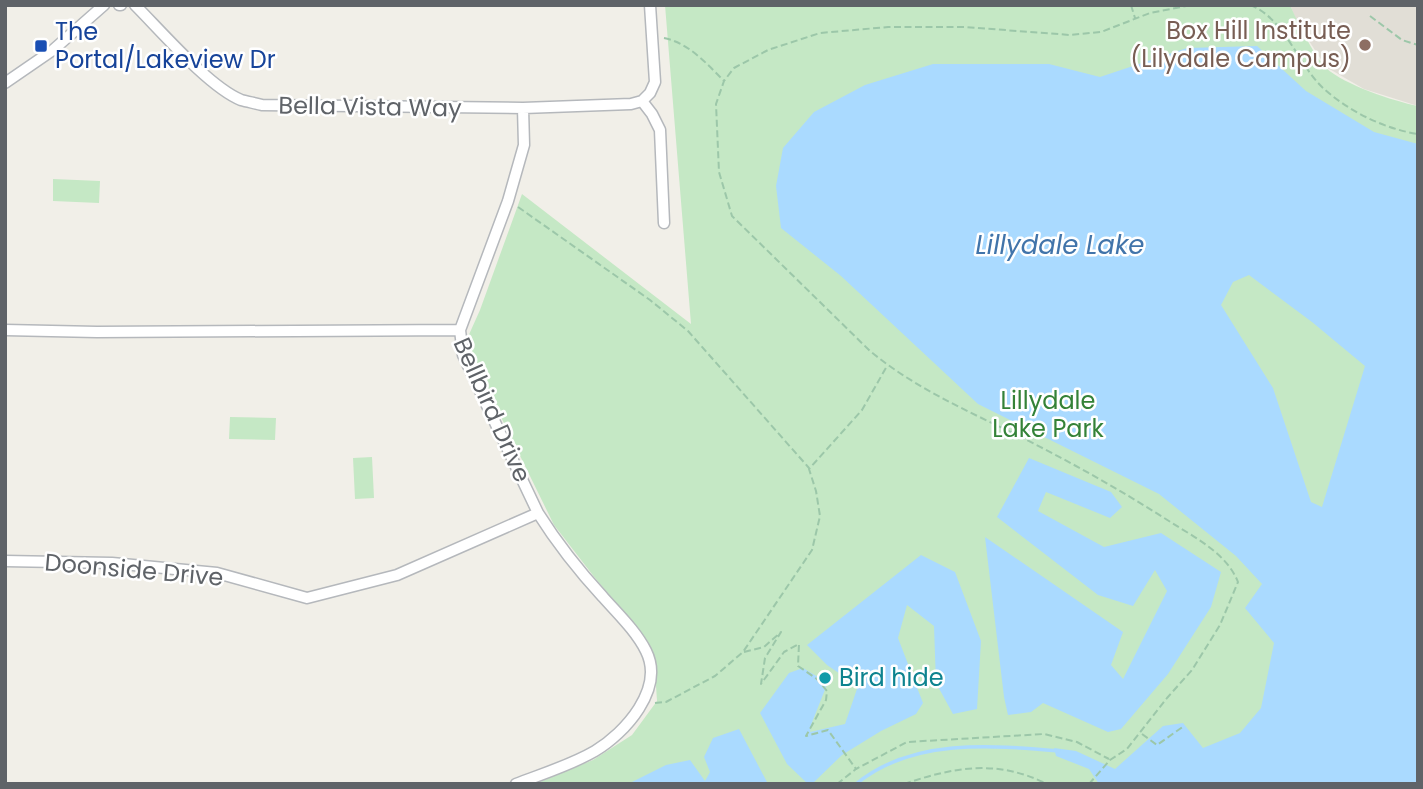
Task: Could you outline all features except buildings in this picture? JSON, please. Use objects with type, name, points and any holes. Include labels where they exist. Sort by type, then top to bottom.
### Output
[{"type":"street","points":[[5,83],[53,50],[104,5]]},
{"type":"street","name":"Bella Vista Way","points":[[135,5],[224,90],[241,100],[262,105],[523,108],[631,104],[642,101]]},
{"type":"street","points":[[650,5],[655,82],[642,101],[660,130],[664,223]]},
{"type":"street","points":[[460,330],[508,201],[524,145],[523,108]]},
{"type":"street","name":"Bellbird Drive","points":[[5,330],[460,330],[463,355],[538,513],[553,538],[634,632],[647,653],[651,681],[645,700],[633,719],[596,751],[516,784]]},
{"type":"street","name":"Doonside Drive","points":[[5,561],[112,563],[217,573],[307,598],[397,575],[538,513]]},
{"type":"path","points":[[1131,5],[1136,19]]},
{"type":"path","points":[[1090,783],[1109,761],[1127,749],[1192,670],[1220,625],[1238,582],[1232,567],[1200,541],[1129,495],[950,403],[887,366],[870,351],[732,216],[719,172],[716,104],[724,81],[734,68],[768,50],[820,33],[888,27],[965,27],[1070,35],[1101,32],[1150,13],[1192,5]]},
{"type":"path","points":[[1250,5],[1258,8],[1278,28],[1321,86],[1359,113],[1404,132],[1418,134]]},
{"type":"path","points":[[1370,16],[1402,40],[1418,45]]},
{"type":"path","points":[[653,38],[667,38],[682,45],[700,57],[724,81]]},
{"type":"path","points":[[508,201],[650,300],[688,331],[809,469],[816,491],[820,516],[812,551],[743,652],[715,676],[666,702],[654,703]]},
{"type":"path","points":[[809,469],[862,410],[887,366]]},
{"type":"path","points":[[743,652],[764,647],[780,632],[765,658],[761,684],[784,652],[799,645],[798,666],[817,679],[827,691],[826,700],[806,736],[828,730],[856,769]]},
{"type":"path","points":[[1140,733],[1157,745],[1184,726]]},
{"type":"path","points":[[837,784],[856,769],[907,742],[1044,734],[1077,742],[1109,761]]},
{"type":"path","points":[[904,784],[936,773],[975,766],[1010,770],[1047,784]]},
{"type":"shaded area","name":"Box Hill Institute (Lilydale Campus)","points":[[1290,5],[1418,5],[1418,106],[1364,89],[1326,67],[1298,24]]},
{"type":"green space","name":"Lillydale Lake Park","points":[[665,5],[1290,5],[1311,47],[1326,68],[1370,92],[1418,106],[1418,784],[535,784],[593,760],[632,735],[657,701],[654,655],[643,635],[554,525],[498,411],[467,339],[522,194],[691,324]]},
{"type":"green space","points":[[53,179],[100,181],[99,203],[53,201]]},
{"type":"green space","points":[[230,417],[276,418],[275,440],[229,439]]},
{"type":"green space","points":[[372,457],[374,498],[355,499],[353,458]]},
{"type":"water","name":"Lillydale Lake","points":[[1257,46],[1306,91],[1374,132],[1418,144],[1418,784],[1099,784],[1089,769],[1056,756],[1054,748],[1076,751],[1115,769],[1163,726],[1183,723],[1203,748],[1240,733],[1261,708],[1274,643],[1245,608],[1262,584],[1236,556],[1159,494],[978,404],[841,276],[781,228],[776,186],[783,148],[814,112],[865,85],[933,64],[1049,64],[1100,77],[1187,48]],"holes":[[[1249,275],[1365,366],[1322,507],[1311,502],[1273,388],[1221,305],[1233,282]]]},
{"type":"water","points":[[1029,458],[1111,492],[1122,507],[1110,518],[1046,492],[1038,511],[1104,547],[1161,533],[1221,572],[1211,607],[1168,674],[1121,729],[1108,732],[1043,703],[1031,712],[1008,715],[985,537],[1123,632],[1111,665],[1123,679],[1167,591],[1155,570],[1133,606],[1098,595],[997,517]]},
{"type":"water","points":[[921,555],[955,572],[981,641],[977,709],[953,714],[936,683],[934,626],[907,605],[898,638],[923,703],[916,714],[842,755],[812,784],[808,784],[787,764],[760,713],[789,673],[803,668],[823,680],[826,687],[810,732],[845,724],[858,686],[827,665],[807,645]]},
{"type":"water","points":[[739,729],[768,784],[628,784],[666,765],[690,760],[705,781],[710,772],[704,757],[713,738]]},
{"type":"waterway","points":[[856,784],[878,769],[927,752],[980,747],[1059,751]]},
{"type":"place","name":"Box Hill Institute (Lilydale Campus)","points":[[1365,45]]},
{"type":"place","name":"The Portal/Lakeview Dr","points":[[41,46]]},
{"type":"place","name":"Bird hide","points":[[825,678]]}]
